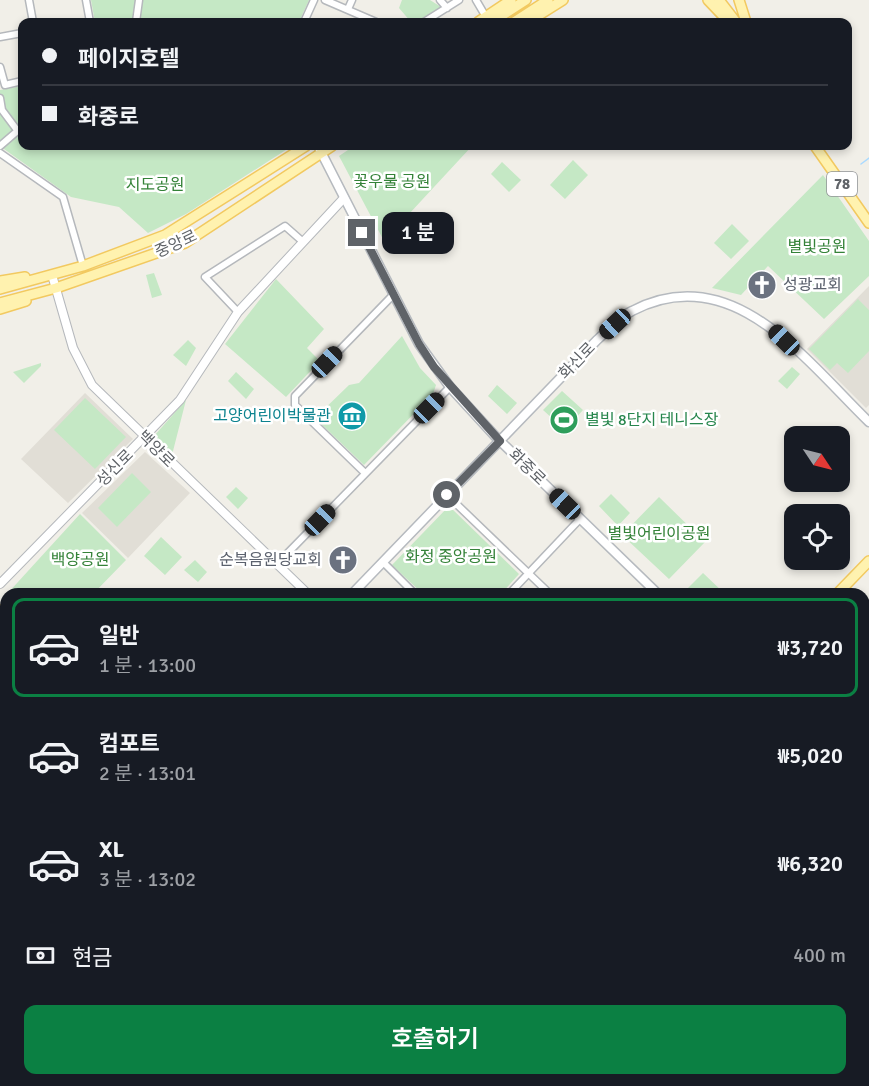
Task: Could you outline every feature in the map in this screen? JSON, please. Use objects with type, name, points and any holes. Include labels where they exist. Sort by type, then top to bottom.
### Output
[{"type":"main road","points":[[489,18],[511,0]]},
{"type":"main road","points":[[491,18],[526,0]]},
{"type":"main road","points":[[520,18],[548,0]]},
{"type":"main road","points":[[534,18],[563,0]]},
{"type":"main road","points":[[708,0],[727,18]]},
{"type":"main road","points":[[713,0],[728,18]]},
{"type":"main road","points":[[739,0],[745,18]]},
{"type":"main road","points":[[722,2],[729,18]]},
{"type":"main road","name":"중앙로","points":[[0,289],[83,266],[165,235],[300,150]]},
{"type":"main road","name":"중앙로","points":[[0,303],[56,288],[185,243],[319,150]]},
{"type":"main road","name":"화중로","points":[[320,150],[419,344],[450,387],[500,441],[652,588]]},
{"type":"main road","name":"78","points":[[818,150],[869,222]]},
{"type":"main road","name":"78","points":[[824,150],[869,214]]},
{"type":"main road","points":[[0,281],[52,275]]},
{"type":"main road","points":[[0,309],[56,288]]},
{"type":"main road","name":"화신로","points":[[358,588],[597,340],[631,311],[659,300],[680,296],[721,301],[760,319],[869,422]]},
{"type":"main road","points":[[843,588],[869,561]]},
{"type":"street","points":[[29,0],[32,18]]},
{"type":"street","points":[[86,0],[89,18]]},
{"type":"street","points":[[137,18],[139,0]]},
{"type":"street","points":[[306,18],[314,0]]},
{"type":"street","points":[[325,0],[367,18]]},
{"type":"street","points":[[348,9],[352,0]]},
{"type":"street","points":[[440,0],[447,8]]},
{"type":"street","points":[[431,18],[459,0]]},
{"type":"street","points":[[476,0],[484,18]]},
{"type":"street","points":[[0,37],[18,34]]},
{"type":"street","points":[[0,67],[2,85],[0,92]]},
{"type":"street","points":[[2,85],[18,82]]},
{"type":"street","points":[[0,98],[2,110],[18,127]]},
{"type":"street","points":[[0,146],[18,131]]},
{"type":"street","points":[[0,153],[63,197],[83,266]]},
{"type":"street","name":"성신로","points":[[0,584],[180,400],[238,312],[344,198]]},
{"type":"street","points":[[238,312],[205,277],[285,226],[302,241]]},
{"type":"street","name":"백양로","points":[[52,275],[81,368],[92,384],[302,588]]},
{"type":"street","points":[[365,473],[295,405],[295,396],[394,294]]},
{"type":"street","points":[[277,564],[450,387]]},
{"type":"street","points":[[447,495],[544,588]]},
{"type":"street","points":[[515,588],[579,519]]},
{"type":"street","points":[[382,562],[409,588]]},
{"type":"shaded area","points":[[869,286],[869,405],[866,408],[807,349]]},
{"type":"shaded area","points":[[85,393],[133,439],[68,503],[21,459]]},
{"type":"shaded area","points":[[145,452],[190,493],[128,558],[82,513]]},
{"type":"green space","points":[[91,0],[309,0],[301,18],[94,18]]},
{"type":"green space","points":[[402,0],[430,0],[441,7],[423,18],[408,18],[399,8]]},
{"type":"green space","name":"지도공원","points":[[18,87],[18,150],[286,150],[186,214],[148,233],[119,207],[71,197],[4,149],[0,144],[0,90]]},
{"type":"green space","name":"꽃우물 공원","points":[[348,150],[468,150],[384,241],[339,156]]},
{"type":"green space","points":[[573,160],[588,175],[565,199],[550,185]]},
{"type":"green space","points":[[502,162],[521,180],[509,192],[491,174]]},
{"type":"green space","name":"별빛공원","points":[[823,175],[869,241],[869,276],[824,319],[768,266],[741,295],[712,288]]},
{"type":"green space","points":[[732,224],[749,241],[731,259],[714,243]]},
{"type":"green space","points":[[154,273],[162,295],[152,298],[146,275]]},
{"type":"green space","points":[[276,279],[324,329],[307,348],[320,361],[286,397],[225,344]]},
{"type":"green space","points":[[858,299],[869,310],[869,351],[848,373],[837,363],[830,370],[809,349]]},
{"type":"green space","points":[[402,336],[420,368],[436,385],[433,394],[364,465],[315,418],[349,385],[359,383]]},
{"type":"green space","points":[[188,340],[196,348],[186,366],[173,355]]},
{"type":"green space","points":[[41,363],[41,366],[24,383],[13,372]]},
{"type":"green space","points":[[792,367],[800,374],[787,389],[778,381]]},
{"type":"green space","points":[[236,372],[254,389],[246,399],[228,381]]},
{"type":"green space","points":[[497,385],[517,403],[507,414],[488,396]]},
{"type":"green space","name":"별빛 8단지 테니스장","points":[[562,391],[583,410],[565,430],[543,410]]},
{"type":"green space","points":[[85,398],[126,437],[95,469],[54,430]]},
{"type":"green space","points":[[186,400],[172,455],[154,436]]},
{"type":"green space","points":[[132,473],[151,492],[117,527],[98,508]]},
{"type":"green space","points":[[236,487],[248,498],[238,509],[226,497]]},
{"type":"green space","points":[[611,494],[630,513],[618,526],[599,506]]},
{"type":"green space","name":"별빛어린이공원","points":[[659,497],[705,542],[669,579],[622,535]]},
{"type":"green space","name":"화정 중앙공원","points":[[449,506],[519,574],[506,588],[417,588],[392,565]]},
{"type":"green space","name":"백양공원","points":[[80,514],[126,560],[99,588],[12,588]]},
{"type":"green space","points":[[161,537],[182,557],[165,575],[144,556]]},
{"type":"green space","points":[[195,560],[207,572],[198,582],[184,570]]},
{"type":"green space","points":[[703,573],[719,588],[688,588]]},
{"type":"waterway","points":[[861,164],[869,158]]},
{"type":"place","name":"성광교회","points":[[762,285]]},
{"type":"place","name":"고양어린이박물관","points":[[352,416]]},
{"type":"place","name":"별빛 8단지 테니스장","points":[[564,420]]},
{"type":"place","name":"순복음원당교회","points":[[343,560]]},
{"type":"route","points":[[362,233],[419,344],[434,367],[500,441],[447,495]]}]
